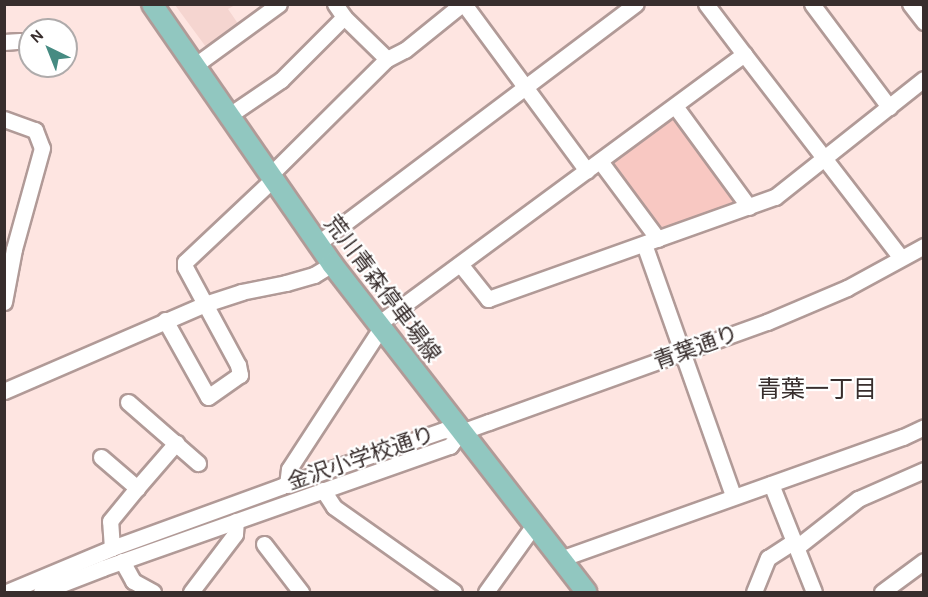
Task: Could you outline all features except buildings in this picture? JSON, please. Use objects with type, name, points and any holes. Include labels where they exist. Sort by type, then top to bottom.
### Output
[{"type":"main road","name":"荒川青森停車場線","points":[[152,4],[317,244],[586,592]]},
{"type":"street","points":[[194,66],[279,4]]},
{"type":"street","points":[[335,4],[344,17],[387,59]]},
{"type":"street","points":[[165,320],[208,397],[240,375],[238,365],[185,267],[185,262],[387,59],[405,50],[463,4],[587,171]]},
{"type":"street","points":[[317,244],[636,4]]},
{"type":"street","points":[[706,4],[901,258]]},
{"type":"street","points":[[812,4],[889,107]]},
{"type":"street","points":[[910,4],[924,22]]},
{"type":"street","points":[[228,116],[281,80],[344,17]]},
{"type":"street","points":[[287,485],[289,469],[380,326],[744,54]]},
{"type":"street","points":[[460,264],[488,298],[749,207],[782,193],[924,79]]},
{"type":"street","points":[[675,106],[749,207]]},
{"type":"street","points":[[4,119],[35,130],[42,148],[14,249],[4,302]]},
{"type":"street","points":[[600,161],[651,241],[683,353],[733,496]]},
{"type":"street","name":"青葉通り","points":[[461,432],[804,307],[924,246]]},
{"type":"street","points":[[4,391],[205,304],[241,292],[314,275],[332,264]]},
{"type":"street","points":[[128,402],[198,463]]},
{"type":"street","points":[[560,559],[924,427]]},
{"type":"street","name":"金沢小学校通り","points":[[8,592],[112,548],[287,485],[444,430],[461,432]]},
{"type":"street","name":"金沢小学校通り","points":[[41,592],[236,520],[450,446],[461,432]]},
{"type":"street","points":[[112,548],[110,520],[176,443]]},
{"type":"street","points":[[101,457],[137,488]]},
{"type":"street","points":[[754,592],[768,558],[796,544],[858,499],[924,470]]},
{"type":"street","points":[[771,484],[814,592]]},
{"type":"street","points":[[323,490],[334,507],[447,590]]},
{"type":"street","points":[[192,592],[235,534],[236,520]]},
{"type":"street","points":[[486,592],[534,525]]},
{"type":"street","points":[[264,544],[301,592]]},
{"type":"street","points":[[122,561],[133,581],[153,592]]},
{"type":"street","points":[[882,592],[924,561]]},
{"type":"shaded area","points":[[175,5],[235,5],[228,9],[241,28],[210,49],[206,47]]},
{"type":"shaded area","points":[[673,117],[677,118],[735,197],[733,204],[664,230],[659,229],[612,166],[613,162]]},
{"type":"district","name":"青葉一丁目","points":[[817,390]]}]
